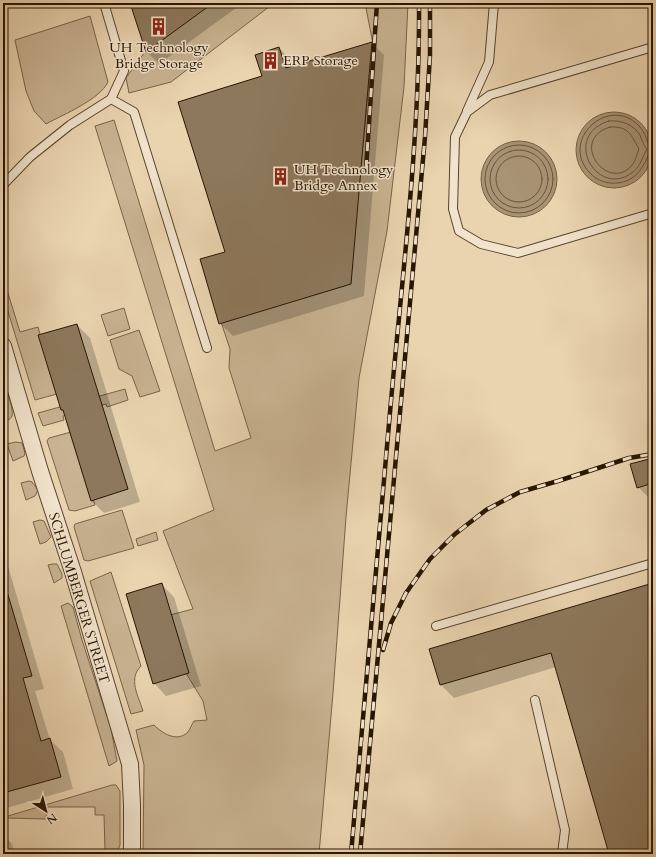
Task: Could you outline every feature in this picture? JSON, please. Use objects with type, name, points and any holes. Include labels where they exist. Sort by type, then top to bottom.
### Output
[{"type":"street","name":"SCHLUMBERGER STREET","points":[[3,346],[130,764],[132,854]]},
{"type":"lane","points":[[3,186],[35,152],[70,125],[111,99],[124,70],[104,3]]},
{"type":"lane","points":[[494,3],[488,62],[456,137],[453,209],[458,231],[481,244],[518,253],[653,213]]},
{"type":"lane","points":[[467,112],[490,95],[653,47]]},
{"type":"lane","points":[[111,99],[134,112],[207,348]]},
{"type":"lane","points":[[436,626],[653,563]]},
{"type":"lane","points":[[535,700],[565,830],[562,854]]},
{"type":"shaded area","points":[[208,3],[274,3],[171,82],[129,93],[126,78],[147,49]]},
{"type":"shaded area","points":[[365,3],[408,3],[404,87],[387,231],[359,378],[346,517],[319,854],[143,854],[144,765],[136,730],[154,725],[165,734],[179,737],[188,732],[194,721],[207,720],[203,701],[186,673],[170,615],[193,609],[163,531],[214,510],[95,126],[114,120],[215,451],[251,438],[229,368],[230,349],[221,322],[349,282],[373,44]]},
{"type":"shaded area","points":[[90,16],[108,82],[97,95],[89,101],[46,124],[34,111],[26,91],[15,40]]},
{"type":"shaded area","points":[[3,277],[20,332],[38,327],[57,394],[35,400],[3,295]]},
{"type":"shaded area","points":[[124,308],[130,329],[108,336],[101,315]]},
{"type":"shaded area","points":[[139,330],[160,391],[140,397],[132,376],[119,369],[110,340]]},
{"type":"shaded area","points":[[3,379],[11,403],[12,417],[8,420],[3,405]]},
{"type":"shaded area","points":[[125,389],[128,400],[107,407],[106,404],[63,416],[64,420],[43,426],[38,413]]},
{"type":"shaded area","points":[[71,432],[95,505],[75,511],[69,510],[47,441],[49,438]]},
{"type":"shaded area","points":[[16,442],[22,443],[25,453],[24,456],[13,461],[7,444]]},
{"type":"shaded area","points":[[29,481],[32,482],[38,490],[35,496],[26,500],[21,483]]},
{"type":"shaded area","points":[[122,510],[134,548],[88,561],[84,560],[74,527],[75,524]]},
{"type":"shaded area","points":[[40,520],[44,521],[51,537],[46,542],[40,544],[33,522]]},
{"type":"shaded area","points":[[156,532],[158,540],[138,546],[136,539]]},
{"type":"shaded area","points":[[57,564],[62,574],[62,578],[54,583],[48,565]]},
{"type":"shaded area","points":[[111,572],[141,666],[135,676],[135,687],[143,711],[131,714],[90,581]]},
{"type":"shaded area","points":[[68,603],[73,607],[82,640],[111,729],[117,761],[109,766],[61,606]]},
{"type":"shaded area","points":[[116,785],[120,791],[120,845],[116,851],[110,854],[94,854],[95,851],[105,850],[104,815],[95,815],[95,807],[47,807],[46,819],[6,818],[8,816]]},
{"type":"water","points":[[614,112],[629,115],[641,123],[649,135],[652,150],[649,165],[641,177],[629,185],[614,188],[599,185],[587,177],[579,165],[576,150],[579,135],[587,123],[599,115]]},
{"type":"water","points":[[519,141],[533,144],[546,152],[554,165],[557,179],[554,193],[546,206],[533,214],[519,217],[505,214],[492,206],[484,193],[481,179],[484,165],[492,152],[505,144]]},
{"type":"building","name":"UH Technology Bridge Storage","points":[[130,3],[213,3],[146,52]]},
{"type":"building","name":"UH Technology Bridge Annex","points":[[372,42],[351,284],[219,324],[200,259],[225,252],[178,102],[262,76],[255,55],[279,47],[286,68]]},
{"type":"building","points":[[77,324],[128,489],[91,501],[38,335]]},
{"type":"building","points":[[653,458],[653,483],[637,488],[630,464]]},
{"type":"building","points":[[162,583],[189,673],[153,684],[126,594]]},
{"type":"building","points":[[653,583],[653,851],[642,854],[609,854],[551,653],[440,685],[429,649]]},
{"type":"building","points":[[3,588],[6,588],[32,676],[23,678],[41,741],[50,738],[61,777],[3,793]]},
{"type":"railway","points":[[366,169],[377,3]]},
{"type":"railway","points":[[351,854],[414,153],[419,53],[419,3]]},
{"type":"railway","points":[[360,854],[425,137],[430,55],[430,3]]},
{"type":"railway","points":[[383,650],[391,623],[406,593],[430,559],[455,534],[486,510],[520,492],[629,458],[653,454]]},
{"type":"place","name":"UH Technology Bridge Storage","points":[[159,27]]},
{"type":"place","name":"ERP Storage","points":[[270,60]]},
{"type":"place","name":"UH Technology Bridge Annex","points":[[281,177]]}]
